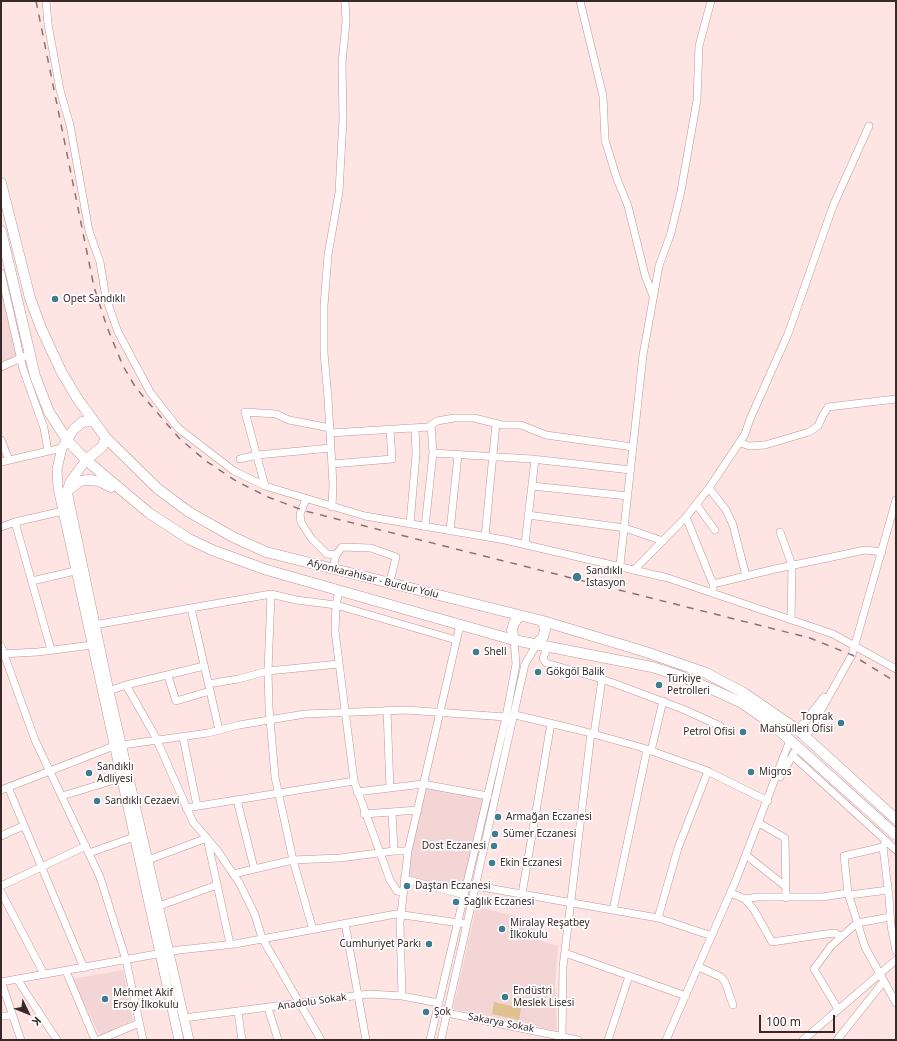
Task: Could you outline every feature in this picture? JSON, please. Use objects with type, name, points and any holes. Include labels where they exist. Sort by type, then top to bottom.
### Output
[{"type":"highway","name":"Afyonkarahisar - Burdur Yolu","points":[[1,183],[23,274],[41,328],[61,371],[93,421],[106,438],[158,489],[212,526],[266,552],[543,621],[653,654],[700,670],[744,692],[798,730],[896,819]]},
{"type":"highway","name":"Afyonkarahisar - Burdur Yolu","points":[[1,231],[25,356],[64,444],[86,460],[123,493],[149,513],[189,539],[212,550],[267,570],[514,640],[652,667],[686,678],[742,703],[768,722],[790,740],[796,752],[896,835]]},
{"type":"highway","points":[[64,444],[73,430],[82,422],[93,421]]},
{"type":"highway","points":[[86,460],[102,447],[106,438]]},
{"type":"highway","points":[[66,491],[80,480],[89,480],[99,481],[123,493]]},
{"type":"highway","points":[[514,640],[512,630],[514,623],[519,616]]},
{"type":"highway","points":[[537,644],[543,637],[545,630],[543,621]]},
{"type":"highway","points":[[790,740],[798,730]]},
{"type":"highway","points":[[796,752],[806,737]]},
{"type":"main road","points":[[64,444],[57,478],[63,511],[92,645],[159,906],[164,953],[179,1040]]},
{"type":"main road","points":[[86,460],[66,491],[109,691],[118,746],[121,778],[134,837],[164,953],[184,1018],[189,1040]]},
{"type":"street","points":[[46,1],[48,24],[60,90],[70,125],[88,231],[100,262],[106,298],[118,332],[150,392],[178,428],[234,471],[265,486],[365,516],[525,544],[620,566],[713,592],[833,634],[896,669]]},
{"type":"street","points":[[332,507],[332,464],[324,353],[324,306],[328,255],[339,192],[343,119],[342,63],[346,22],[345,1]]},
{"type":"street","points":[[580,1],[603,96],[605,140],[617,179],[628,206],[645,275],[653,297]]},
{"type":"street","points":[[620,566],[643,355],[659,266],[671,233],[681,191],[697,100],[699,46],[710,1]]},
{"type":"street","points":[[635,570],[686,517],[709,488],[740,443],[788,334],[833,206],[869,126]]},
{"type":"street","points":[[1,273],[25,356],[30,392],[46,434],[48,451]]},
{"type":"street","points":[[1,367],[25,356]]},
{"type":"street","points":[[740,443],[750,446],[765,445],[809,432],[818,426],[828,407],[896,399]]},
{"type":"street","points":[[265,486],[258,455],[245,412],[276,414],[289,420],[330,430],[390,430],[428,427],[437,421],[454,418],[474,418],[496,423],[521,425],[546,435],[633,447]]},
{"type":"street","points":[[485,537],[494,457],[496,423]]},
{"type":"street","points":[[425,527],[433,453],[431,425]]},
{"type":"street","points":[[410,524],[416,454],[415,428]]},
{"type":"street","points":[[332,464],[392,459],[390,430]]},
{"type":"street","points":[[1,440],[9,460]]},
{"type":"street","points":[[1,462],[48,451],[64,444]]},
{"type":"street","points":[[240,458],[331,448]]},
{"type":"street","points":[[433,453],[535,459],[631,470]]},
{"type":"street","points":[[450,531],[458,454]]},
{"type":"street","points":[[525,544],[535,459]]},
{"type":"street","points":[[532,486],[628,496]]},
{"type":"street","points":[[709,488],[726,510],[732,525],[746,576]]},
{"type":"street","points":[[306,499],[300,514],[301,522],[311,538],[327,554],[336,555]]},
{"type":"street","points":[[806,737],[834,684],[852,655],[896,500]]},
{"type":"street","points":[[696,504],[715,530]]},
{"type":"street","points":[[1,527],[15,522],[63,511]]},
{"type":"street","points":[[528,515],[625,528],[663,541]]},
{"type":"street","points":[[686,517],[712,584],[713,592]]},
{"type":"street","points":[[15,522],[51,650]]},
{"type":"street","points":[[780,532],[792,565],[791,620]]},
{"type":"street","points":[[333,568],[336,555],[342,547],[371,548],[396,557],[391,577]]},
{"type":"street","points":[[712,584],[865,550],[882,552]]},
{"type":"street","points":[[32,581],[75,571]]},
{"type":"street","points":[[340,591],[336,605],[334,631],[354,781],[364,814],[392,886],[397,891],[402,892]]},
{"type":"street","points":[[94,625],[245,597],[271,594],[296,600],[336,605],[456,640]]},
{"type":"street","points":[[271,594],[268,671],[270,720],[275,778],[293,860],[313,930]]},
{"type":"street","points":[[191,608],[219,730]]},
{"type":"street","points":[[402,996],[400,923],[402,914],[402,892],[408,851],[460,625]]},
{"type":"street","points":[[430,1040],[459,922],[506,717],[516,664],[514,640]]},
{"type":"street","points":[[443,1040],[447,1013],[525,664],[537,644]]},
{"type":"street","points":[[2,653],[51,650],[92,645]]},
{"type":"street","points":[[1,646],[2,653],[36,740],[100,877],[126,960],[143,1040]]},
{"type":"street","points":[[548,646],[543,658],[546,663],[602,679],[663,701],[720,726]]},
{"type":"street","points":[[168,676],[176,701],[209,687],[268,671],[339,664]]},
{"type":"street","points":[[109,691],[126,685],[204,666]]},
{"type":"street","points":[[562,1038],[565,953],[570,903],[592,734],[602,679]]},
{"type":"street","points":[[798,730],[834,684]]},
{"type":"street","points":[[126,685],[158,741],[192,822],[207,838],[233,874],[255,915],[262,938],[321,1040]]},
{"type":"street","points":[[613,910],[649,750],[663,701]]},
{"type":"street","points":[[387,710],[390,788]]},
{"type":"street","points":[[84,968],[23,826],[3,787],[118,746],[183,737],[305,714],[406,710],[506,717]]},
{"type":"street","points":[[514,715],[551,723],[649,750],[708,772],[768,801]]},
{"type":"street","points":[[522,894],[551,723]]},
{"type":"street","points":[[183,737],[197,806]]},
{"type":"street","points":[[666,1040],[699,967],[759,824],[790,740]]},
{"type":"street","points":[[772,791],[796,752],[896,850]]},
{"type":"street","points":[[658,918],[678,848],[708,772]]},
{"type":"street","points":[[62,796],[121,778]]},
{"type":"street","points":[[186,808],[354,781]]},
{"type":"street","points":[[357,792],[423,784],[488,796]]},
{"type":"street","points":[[237,800],[254,868]]},
{"type":"street","points":[[364,814],[418,810]]},
{"type":"street","points":[[392,812],[394,851]]},
{"type":"street","points":[[759,824],[785,838],[786,898]]},
{"type":"street","points":[[1,836],[23,826]]},
{"type":"street","points":[[1,886],[40,868],[87,850],[134,837]]},
{"type":"street","points":[[148,860],[207,838]]},
{"type":"street","points":[[207,838],[230,944]]},
{"type":"street","points":[[886,840],[883,847],[891,894],[890,917],[896,951]]},
{"type":"street","points":[[883,847],[844,856],[849,894],[865,947],[896,1003]]},
{"type":"street","points":[[233,874],[293,860],[340,858],[394,851],[408,851]]},
{"type":"street","points":[[746,855],[785,886]]},
{"type":"street","points":[[404,879],[465,895]]},
{"type":"street","points":[[159,906],[217,885]]},
{"type":"street","points":[[476,886],[658,918],[712,936]]},
{"type":"street","points":[[1,892],[44,974]]},
{"type":"street","points":[[730,893],[745,899],[822,897],[849,894],[891,894]]},
{"type":"street","points":[[745,899],[754,910],[772,942],[826,934],[835,934],[840,936]]},
{"type":"street","points":[[21,1040],[1,981],[84,968],[164,953],[313,930],[396,914],[467,924]]},
{"type":"street","points":[[838,1009],[814,969],[840,936],[857,923],[890,917]]},
{"type":"street","points":[[345,923],[366,1040]]},
{"type":"street","points":[[565,953],[686,996]]},
{"type":"street","points":[[803,1040],[896,960]]},
{"type":"street","points":[[699,967],[721,977],[725,982],[733,1005]]},
{"type":"street","points":[[66,971],[96,1040]]},
{"type":"street","points":[[608,1040],[629,976]]},
{"type":"street","points":[[16,979],[57,1040]]},
{"type":"street","points":[[837,1040],[884,981]]},
{"type":"street","name":"Anadolu Sokak","points":[[184,1018],[369,994],[402,996],[439,1003]]},
{"type":"street","points":[[268,1008],[278,1040]]},
{"type":"street","points":[[238,1012],[242,1040]]},
{"type":"street","name":"Sakarya Sokak","points":[[447,1013],[562,1038],[578,1040]]},
{"type":"street","points":[[1,1016],[12,1016]]},
{"type":"street","points":[[99,1040],[139,1024]]},
{"type":"shaded area","points":[[1,290],[21,362],[1,372]]},
{"type":"shaded area","points":[[423,784],[488,796],[465,895],[404,879]]},
{"type":"shaded area","name":"Endüstri Meslek Lisesi","points":[[476,907],[536,920],[532,938],[558,946],[555,985],[557,1031],[453,1009]]},
{"type":"shaded area","name":"Mehmet Akif Ersoy İlkokulu","points":[[123,970],[133,1020],[100,1036],[72,979]]},
{"type":"shaded area","points":[[494,1002],[521,1008],[519,1020],[492,1014]]},
{"type":"railway","points":[[36,1],[94,287],[107,327],[123,366],[136,388],[179,438],[206,461],[236,481],[268,497],[305,511],[810,638],[852,655],[896,682]]},
{"type":"place","name":"Opet Sandıklı","points":[[55,299]]},
{"type":"place","name":"Sandıklı Istasyon","points":[[577,577]]},
{"type":"place","name":"Shell","points":[[476,652]]},
{"type":"place","name":"Gökgöl Balik","points":[[538,672]]},
{"type":"place","name":"Türkiye Petrolleri","points":[[659,685]]},
{"type":"place","name":"Toprak Mahsülleri Ofisi","points":[[841,723]]},
{"type":"place","name":"Petrol Ofisi","points":[[743,732]]},
{"type":"place","name":"Migros","points":[[751,772]]},
{"type":"place","name":"Sandıklı Adliyesi","points":[[89,773]]},
{"type":"place","name":"Sandıklı Cezaevi","points":[[97,801]]},
{"type":"place","name":"Armağan Eczanesi","points":[[498,817]]},
{"type":"place","name":"Sümer Eczanesi","points":[[495,834]]},
{"type":"place","name":"Dost Eczanesi","points":[[494,846]]},
{"type":"place","name":"Ekin Eczanesi","points":[[492,863]]},
{"type":"place","name":"Daştan Eczanesi","points":[[407,886]]},
{"type":"place","name":"Sağlık Eczanesi","points":[[456,902]]},
{"type":"place","name":"Miralay Reşatbey İlkokulu","points":[[502,929]]},
{"type":"place","name":"Cumhuriyet Parkı","points":[[429,944]]},
{"type":"place","name":"Endüstri Meslek Lisesi","points":[[505,997]]},
{"type":"place","name":"Mehmet Akif Ersoy İlkokulu","points":[[105,999]]},
{"type":"place","name":"Şok","points":[[426,1012]]}]
